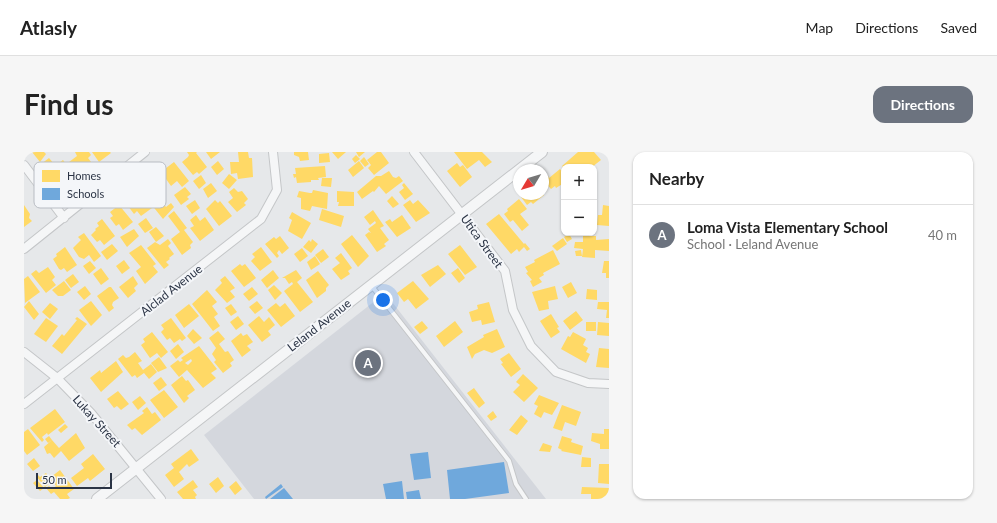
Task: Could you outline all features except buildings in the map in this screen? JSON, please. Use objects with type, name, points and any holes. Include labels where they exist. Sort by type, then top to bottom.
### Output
[{"type":"street","points":[[134,162],[146,152]]},
{"type":"street","name":"Alclad Avenue","points":[[24,404],[261,219],[276,190],[273,152]]},
{"type":"street","name":"Utica Street","points":[[414,152],[463,214],[504,271],[513,310],[531,346],[556,372],[588,383],[609,384]]},
{"type":"street","name":"Leland Avenue","points":[[97,499],[542,152]]},
{"type":"street","points":[[24,165],[34,178]]},
{"type":"street","points":[[56,208],[64,218]]},
{"type":"street","points":[[24,249],[76,208]]},
{"type":"street","name":"Lukay Street","points":[[24,352],[57,378],[91,413],[161,499]]},
{"type":"lane","points":[[371,285],[509,461],[516,484],[526,499]]},
{"type":"shaded area","points":[[385,293],[546,499],[254,499],[204,435]]},
{"type":"place","name":"Loma Vista Elementary School","points":[[368,363]]}]
